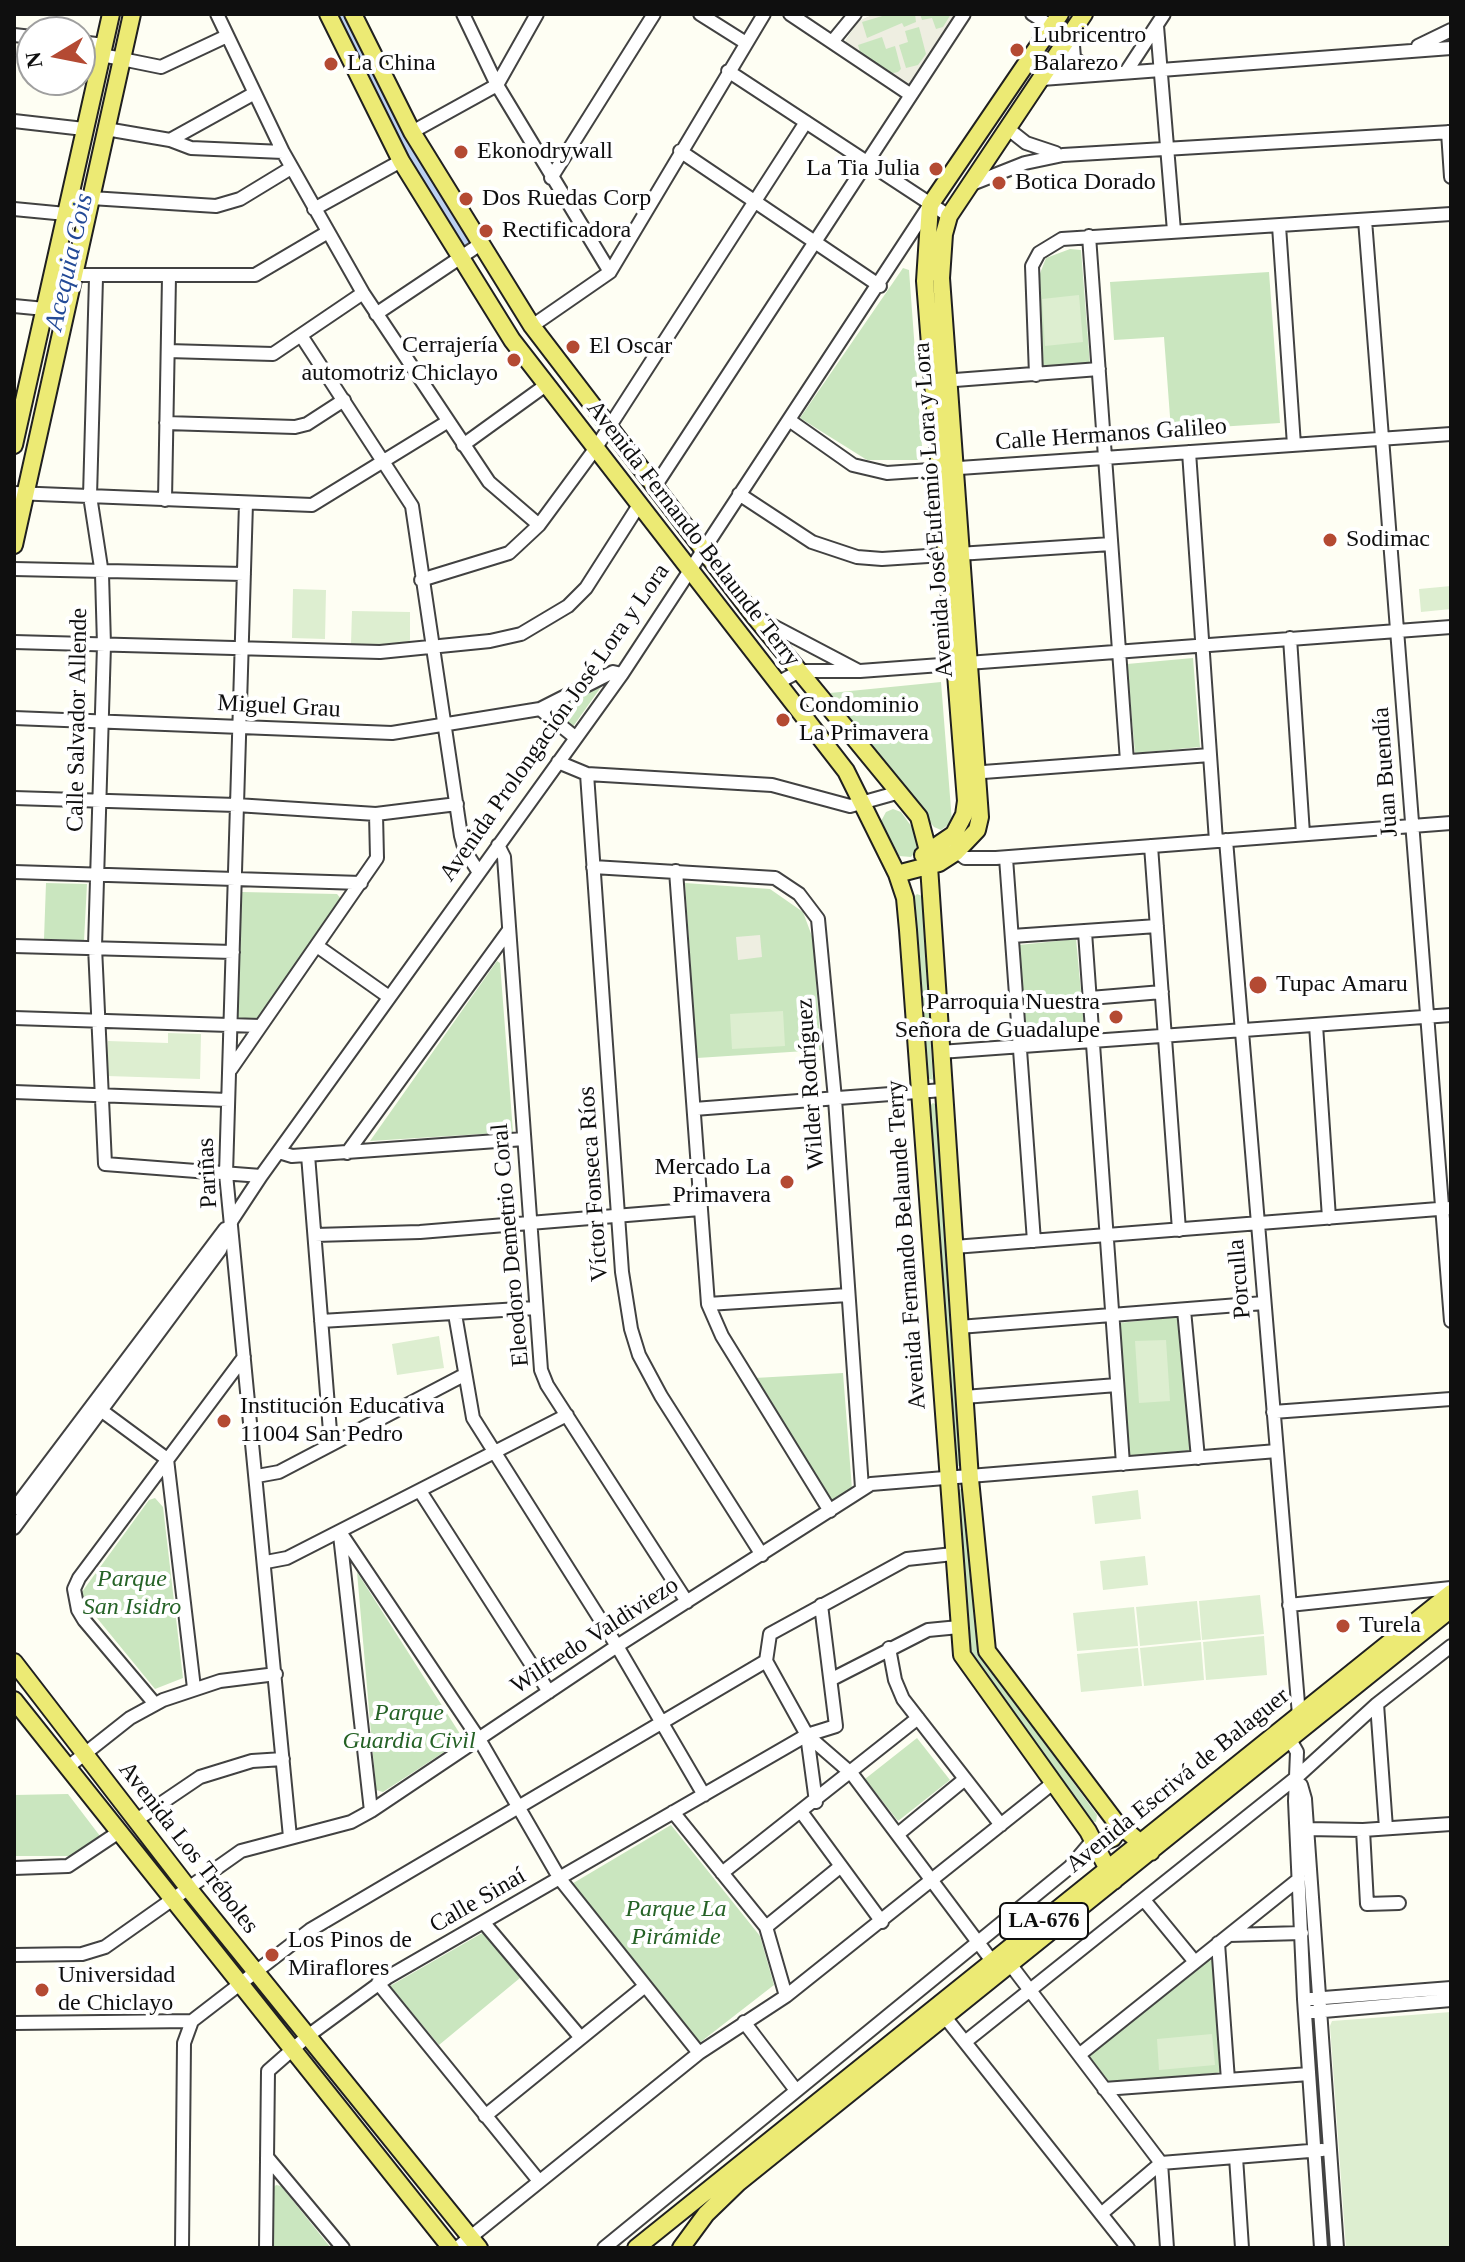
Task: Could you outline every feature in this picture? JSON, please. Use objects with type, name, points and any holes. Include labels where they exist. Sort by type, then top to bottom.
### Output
[{"type":"main road","points":[[14,445],[18,411],[45,309],[111,14]]},
{"type":"main road","points":[[14,545],[21,494],[132,14]]},
{"type":"main road","name":"Avenida Fernando Belaunde Terry","points":[[328,14],[401,161],[459,258],[546,385],[846,771],[897,874],[905,898],[947,1480],[965,1665],[1094,1842],[1110,1876]]},
{"type":"main road","name":"Avenida Fernando Belaunde Terry","points":[[353,14],[412,132],[479,245],[532,326],[754,616],[919,817],[928,859],[970,1479],[987,1651],[1120,1826],[1146,1847]]},
{"type":"main road","name":"Avenida José Eufemio Lora y Lora","points":[[941,381],[941,253],[949,216],[1084,14]]},
{"type":"main road","name":"Avenida José Eufemio Lora y Lora","points":[[897,874],[950,846],[964,815],[971,773],[941,381],[924,254],[930,205],[1056,20]]},
{"type":"main road","name":"Avenida Escrivá de Balaguer","points":[[1146,1847],[1299,1715],[1451,1591]]},
{"type":"main road","name":"Avenida Escrivá de Balaguer","points":[[681,2248],[722,2197],[1010,1964],[1110,1876],[1451,1609]]},
{"type":"main road","name":"Avenida Los Tréboles","points":[[14,1662],[189,1889],[294,2049],[464,2245]]},
{"type":"main road","name":"Avenida Los Tréboles","points":[[14,1700],[174,1900],[309,2035],[464,2245]]},
{"type":"main road","points":[[1094,1842],[1113,1838],[1120,1826]]},
{"type":"main road","name":"Avenida Escrivá de Balaguer","points":[[636,2248],[992,1961],[1110,1876]]},
{"type":"street","points":[[217,14],[291,168],[376,314],[489,482],[539,525]]},
{"type":"street","points":[[463,14],[497,85],[610,272]]},
{"type":"street","points":[[412,132],[497,85],[537,14]]},
{"type":"street","points":[[551,178],[654,14]]},
{"type":"street","points":[[700,14],[746,43]]},
{"type":"street","points":[[532,326],[610,272],[764,14]]},
{"type":"street","points":[[790,14],[911,95]]},
{"type":"street","points":[[832,42],[855,14]]},
{"type":"street","points":[[654,488],[964,14]]},
{"type":"street","points":[[1032,14],[1056,20]]},
{"type":"street","points":[[1126,72],[1164,14]]},
{"type":"street","points":[[1157,26],[1174,231]]},
{"type":"street","points":[[1406,52],[1451,30]]},
{"type":"street","points":[[1072,33],[1074,58],[1095,72]]},
{"type":"street","points":[[96,49],[161,67],[227,36]]},
{"type":"street","points":[[1042,79],[1095,72],[1162,71],[1451,48]]},
{"type":"street","points":[[728,71],[949,216]]},
{"type":"street","points":[[170,140],[253,94]]},
{"type":"street","points":[[14,121],[84,129]]},
{"type":"street","points":[[421,580],[509,553],[539,525],[595,449],[806,122]]},
{"type":"street","points":[[1007,128],[1026,143],[1063,155]]},
{"type":"street","points":[[106,129],[170,140],[191,148],[283,152]]},
{"type":"street","points":[[969,185],[1025,163],[1063,155],[1449,132],[1451,177]]},
{"type":"street","points":[[680,151],[880,286]]},
{"type":"street","points":[[314,209],[401,161]]},
{"type":"street","points":[[91,198],[216,206],[240,199],[291,168]]},
{"type":"street","name":"Avenida Prolongación José Lora y Lora","points":[[14,1509],[220,1250],[232,1220],[261,1176],[622,674],[880,286],[930,205]]},
{"type":"street","points":[[14,209],[66,214]]},
{"type":"street","points":[[1036,375],[1030,282],[1039,253],[1062,239],[1451,214]]},
{"type":"street","name":"Juan Buendía","points":[[1365,220],[1427,1017],[1447,1208],[1451,1321]]},
{"type":"street","points":[[1279,226],[1294,445]]},
{"type":"street","points":[[74,275],[96,278],[255,275],[328,232]]},
{"type":"street","points":[[1089,236],[1127,761]]},
{"type":"street","points":[[376,314],[479,245]]},
{"type":"street","points":[[165,500],[169,277]]},
{"type":"street","name":"Calle Salvador Allende","points":[[96,278],[90,496],[102,574],[104,645],[95,947],[105,1164],[226,1174]]},
{"type":"street","points":[[168,351],[259,356],[283,350],[363,293]]},
{"type":"street","points":[[14,306],[45,309]]},
{"type":"street","points":[[302,337],[412,506],[465,851],[478,871]]},
{"type":"street","points":[[941,381],[1099,369]]},
{"type":"street","points":[[463,445],[546,385]]},
{"type":"street","points":[[166,423],[295,427],[307,424],[344,400]]},
{"type":"street","name":"Calle Hermanos Galileo","points":[[789,420],[853,465],[869,471],[906,473],[1451,434]]},
{"type":"street","points":[[21,494],[312,505],[386,463],[447,422]]},
{"type":"street","name":"Porculla","points":[[1189,452],[1210,755],[1242,1031],[1299,1715]]},
{"type":"street","points":[[739,494],[812,542],[833,551],[882,559],[1111,544]]},
{"type":"street","name":"Pariñas","points":[[246,503],[226,1174],[266,1562],[290,1837]]},
{"type":"street","points":[[14,642],[241,651],[433,649],[521,634],[547,621],[586,588],[639,505]]},
{"type":"street","points":[[14,569],[102,574],[244,574]]},
{"type":"street","points":[[754,616],[860,671]]},
{"type":"street","points":[[779,682],[800,671],[860,671],[1451,627]]},
{"type":"street","points":[[1290,638],[1303,834]]},
{"type":"street","name":"Miguel Grau","points":[[14,718],[373,734],[445,727],[540,709],[613,672],[622,674]]},
{"type":"street","points":[[540,709],[576,738]]},
{"type":"street","points":[[971,773],[1210,755]]},
{"type":"street","points":[[558,762],[587,774],[772,785],[839,804],[863,803],[900,792]]},
{"type":"street","name":"Víctor Fonseca Ríos","points":[[587,774],[625,1303],[639,1355],[661,1396],[762,1555]]},
{"type":"street","points":[[14,798],[236,805],[376,814],[457,804]]},
{"type":"street","points":[[229,1071],[377,858],[376,814]]},
{"type":"street","points":[[950,846],[965,858],[1006,858],[1451,823]]},
{"type":"street","name":"Eleodoro Demetrio Coral","points":[[498,845],[504,857],[541,1370],[687,1602]]},
{"type":"street","points":[[1151,846],[1179,1230]]},
{"type":"street","points":[[1006,858],[1034,1241]]},
{"type":"street","name":"Wilder Rodríguez","points":[[593,867],[775,878],[811,906],[821,932],[862,1488]]},
{"type":"street","points":[[676,871],[708,1304],[722,1336],[830,1511]]},
{"type":"street","points":[[14,872],[361,883]]},
{"type":"street","points":[[1012,936],[1157,926]]},
{"type":"street","points":[[347,1153],[509,930]]},
{"type":"street","points":[[1085,932],[1123,1464]]},
{"type":"street","points":[[14,946],[233,952]]},
{"type":"street","points":[[317,946],[389,997]]},
{"type":"street","points":[[1090,998],[1162,992]]},
{"type":"street","points":[[940,1052],[1451,1015]]},
{"type":"street","points":[[14,1018],[260,1026]]},
{"type":"street","points":[[1316,1025],[1329,1218]]},
{"type":"street","points":[[694,1109],[943,1090]]},
{"type":"street","points":[[14,1092],[228,1100]]},
{"type":"street","points":[[279,1152],[308,1155],[347,1153],[524,1139]]},
{"type":"street","points":[[308,1155],[331,1444]]},
{"type":"street","points":[[226,1174],[261,1176]]},
{"type":"street","points":[[954,1247],[1447,1208]]},
{"type":"street","points":[[315,1235],[529,1224],[700,1209]]},
{"type":"street","points":[[708,1304],[848,1295]]},
{"type":"street","points":[[959,1327],[1264,1303]]},
{"type":"street","points":[[321,1321],[536,1308]]},
{"type":"street","points":[[1184,1310],[1198,1458]]},
{"type":"street","points":[[455,1314],[473,1418],[494,1456],[617,1646],[704,1795]]},
{"type":"street","points":[[155,1704],[84,1620],[74,1597],[79,1578],[244,1357]]},
{"type":"street","points":[[257,1476],[279,1472],[464,1375]]},
{"type":"street","points":[[964,1397],[1117,1385]]},
{"type":"street","points":[[1273,1412],[1451,1399]]},
{"type":"street","points":[[97,1407],[167,1459],[194,1688]]},
{"type":"street","name":"Avenida Prolongación José Lora y Lora","points":[[14,1528],[97,1407]]},
{"type":"street","points":[[266,1562],[287,1558],[494,1456],[567,1415]]},
{"type":"street","name":"Wilfredo Valdiviezo","points":[[14,1955],[69,1955],[93,1951],[119,1938],[241,1851],[351,1822],[371,1811],[617,1646],[862,1488],[879,1482],[970,1479],[1277,1451]]},
{"type":"street","points":[[420,1491],[549,1692]]},
{"type":"street","points":[[340,1532],[479,1739],[560,1879],[699,2053]]},
{"type":"street","points":[[340,1532],[371,1811]]},
{"type":"street","points":[[953,1554],[907,1559],[770,1634],[766,1661],[807,1735],[852,1774],[992,1961]]},
{"type":"street","points":[[1289,1605],[1451,1591]]},
{"type":"street","points":[[821,1605],[832,1679],[928,1630],[959,1627]]},
{"type":"street","points":[[965,2042],[1298,1776],[1377,1704],[1451,1646]]},
{"type":"street","points":[[889,1648],[899,1691],[1001,1825]]},
{"type":"street","points":[[182,2248],[184,2043],[192,2021],[310,1930],[766,1661]]},
{"type":"street","points":[[68,1767],[118,1727],[155,1704],[194,1688],[276,1674]]},
{"type":"street","name":"Calle Sinaí","points":[[266,2248],[268,2071],[309,2035],[378,1983],[807,1735],[836,1726],[832,1679]]},
{"type":"street","points":[[1377,1704],[1386,1828]]},
{"type":"street","points":[[722,1873],[852,1774],[918,1718]]},
{"type":"street","points":[[807,1735],[816,1802]]},
{"type":"street","points":[[1289,1738],[1297,1752],[1307,1829],[1337,2248]]},
{"type":"street","points":[[135,1821],[200,1777],[252,1761],[283,1759]]},
{"type":"street","points":[[1298,1776],[1295,1801],[1321,2248]]},
{"type":"street","points":[[898,1834],[965,1779]]},
{"type":"street","points":[[464,2245],[699,2053],[786,1996],[1053,1783]]},
{"type":"street","points":[[673,1812],[766,1927],[786,1996]]},
{"type":"street","points":[[802,1813],[882,1922]]},
{"type":"street","points":[[1307,1829],[1363,1830],[1451,1824]]},
{"type":"street","points":[[1363,1830],[1367,1904],[1399,1903]]},
{"type":"street","points":[[14,1868],[68,1866],[119,1832]]},
{"type":"street","name":"Avenida Escrivá de Balaguer","points":[[604,2248],[1082,1857],[1094,1842]]},
{"type":"street","points":[[766,1927],[841,1866]]},
{"type":"street","points":[[1079,2055],[1299,1879]]},
{"type":"street","points":[[1144,1900],[1195,1962]]},
{"type":"street","points":[[484,1923],[581,2038]]},
{"type":"street","points":[[1223,1939],[1302,1933]]},
{"type":"street","points":[[1223,1939],[1228,2080]]},
{"type":"street","points":[[1010,1964],[1161,2163],[1167,2248]]},
{"type":"street","points":[[378,1983],[539,2181]]},
{"type":"street","points":[[485,2116],[645,1986]]},
{"type":"street","points":[[1305,2006],[1451,1988]]},
{"type":"street","points":[[1319,2004],[1451,2000]]},
{"type":"street","points":[[945,2017],[1128,2248]]},
{"type":"street","points":[[14,2023],[192,2021]]},
{"type":"street","points":[[744,2022],[795,2089]]},
{"type":"street","points":[[1104,2089],[1309,2074]]},
{"type":"street","points":[[812,2075],[827,2094]]},
{"type":"street","points":[[1101,2214],[1161,2163],[1329,2149]]},
{"type":"street","points":[[267,2157],[343,2248]]},
{"type":"street","points":[[1236,2157],[1242,2248]]},
{"type":"green space","points":[[875,14],[956,14],[911,84],[903,85],[847,48],[846,40],[859,21]]},
{"type":"green space","points":[[1070,249],[1081,250],[1090,365],[1043,369],[1039,276],[1046,258]]},
{"type":"green space","points":[[903,268],[909,270],[923,460],[867,460],[800,418]]},
{"type":"green space","points":[[1269,272],[1280,423],[1171,430],[1164,337],[1114,340],[1110,282]]},
{"type":"green space","points":[[1079,295],[1083,342],[1045,346],[1042,299]]},
{"type":"green space","points":[[1451,586],[1451,609],[1421,612],[1419,589]]},
{"type":"green space","points":[[293,589],[326,590],[325,639],[292,638]]},
{"type":"green space","points":[[352,611],[410,612],[410,645],[351,644]]},
{"type":"green space","points":[[1193,658],[1200,747],[1135,753],[1127,664]]},
{"type":"green space","points":[[941,682],[952,822],[941,830],[934,827],[830,693]]},
{"type":"green space","points":[[599,685],[601,687],[572,728],[550,710]]},
{"type":"green space","points":[[893,809],[901,812],[914,830],[920,846],[911,857],[899,856],[880,823],[886,812]]},
{"type":"green space","points":[[46,883],[87,884],[84,941],[44,939]]},
{"type":"green space","points":[[685,883],[770,889],[803,912],[813,939],[821,1050],[697,1058]]},
{"type":"green space","points":[[242,892],[337,894],[342,900],[255,1024],[237,1023]]},
{"type":"green space","points":[[917,894],[922,896],[933,1080],[927,1078],[913,898]]},
{"type":"green space","points":[[1076,939],[1085,1034],[1027,1038],[1019,945]]},
{"type":"green space","points":[[497,961],[500,963],[513,1132],[370,1141]]},
{"type":"green space","points":[[783,1011],[785,1046],[732,1049],[730,1014]]},
{"type":"green space","points":[[168,1033],[201,1034],[200,1079],[107,1076],[108,1041],[168,1043]]},
{"type":"green space","points":[[933,1103],[937,1105],[963,1463],[959,1466],[954,1465],[928,1107]]},
{"type":"green space","points":[[1178,1317],[1193,1450],[1128,1456],[1118,1323]]},
{"type":"green space","points":[[439,1336],[444,1368],[397,1375],[392,1344]]},
{"type":"green space","points":[[1166,1340],[1170,1401],[1139,1403],[1135,1341]]},
{"type":"green space","points":[[843,1373],[852,1489],[831,1501],[755,1378]]},
{"type":"green space","points":[[957,1490],[964,1492],[979,1653],[1097,1815],[1096,1822],[1089,1821],[969,1656]]},
{"type":"green space","points":[[1138,1490],[1141,1519],[1095,1524],[1092,1496]]},
{"type":"green space","name":"Parque San Isidro","points":[[155,1498],[163,1507],[183,1678],[155,1689],[79,1596],[149,1500]]},
{"type":"green space","points":[[1145,1556],[1148,1585],[1103,1590],[1100,1561]]},
{"type":"green space","name":"Parque Guardia Civil","points":[[357,1572],[462,1737],[461,1741],[383,1792],[376,1790]]},
{"type":"green space","points":[[1260,1595],[1264,1634],[1202,1640],[1199,1601]]},
{"type":"green space","points":[[1197,1601],[1201,1640],[1140,1646],[1136,1607]]},
{"type":"green space","points":[[1134,1607],[1138,1646],[1077,1651],[1073,1613]]},
{"type":"green space","points":[[1264,1636],[1267,1675],[1206,1680],[1203,1642]]},
{"type":"green space","points":[[1201,1642],[1204,1680],[1144,1686],[1140,1648]]},
{"type":"green space","points":[[1138,1648],[1142,1686],[1081,1692],[1077,1654]]},
{"type":"green space","points":[[917,1738],[950,1780],[898,1821],[865,1779]]},
{"type":"green space","points":[[68,1794],[100,1836],[72,1856],[14,1856],[14,1795]]},
{"type":"green space","name":"Parque La Pirámide","points":[[671,1825],[760,1936],[774,1985],[698,2044],[570,1885]]},
{"type":"green space","points":[[484,1932],[520,1978],[439,2045],[390,1986]]},
{"type":"green space","points":[[1208,1960],[1214,1961],[1224,2072],[1111,2084],[1088,2055]]},
{"type":"green space","points":[[1451,2012],[1451,2248],[1346,2248],[1332,2021]]},
{"type":"green space","points":[[1212,2034],[1215,2065],[1159,2070],[1157,2039]]},
{"type":"green space","points":[[276,2185],[281,2186],[331,2248],[272,2248],[272,2189]]},
{"type":"shaded area","points":[[875,14],[889,14],[862,22],[867,38],[902,23],[904,27],[916,22],[915,14],[920,14],[922,20],[932,18],[936,29],[943,27],[951,14],[956,14],[911,84],[903,85],[847,48],[846,40],[859,21]],"holes":[[[919,27],[926,54],[918,65],[906,68],[899,45],[908,42],[905,31]],[[882,37],[886,49],[895,46],[901,69],[898,72],[889,74],[861,55],[858,45]]]},
{"type":"shaded area","points":[[760,935],[762,957],[738,960],[736,937]]},
{"type":"waterway","points":[[344,14],[404,136],[463,242]]},
{"type":"place","name":"Lubricentro Balarezo","points":[[1017,50]]},
{"type":"place","name":"La China","points":[[331,64]]},
{"type":"place","name":"Ekonodrywall","points":[[461,152]]},
{"type":"place","name":"La Tia Julia","points":[[936,169]]},
{"type":"place","name":"Botica Dorado","points":[[999,183]]},
{"type":"place","name":"Dos Ruedas Corp","points":[[466,199]]},
{"type":"place","name":"Rectificadora","points":[[486,231]]},
{"type":"place","name":"El Oscar","points":[[573,347]]},
{"type":"place","name":"Cerrajería automotriz Chiclayo","points":[[514,360]]},
{"type":"place","name":"Sodimac","points":[[1330,540]]},
{"type":"place","name":"Condominio La Primavera","points":[[783,720]]},
{"type":"place","name":"Tupac Amaru","points":[[1258,985]]},
{"type":"place","name":"Parroquia Nuestra Señora de Guadalupe","points":[[1116,1017]]},
{"type":"place","name":"Mercado La Primavera","points":[[787,1182]]},
{"type":"place","name":"Institución Educativa 11004 San Pedro","points":[[224,1421]]},
{"type":"place","name":"Turela","points":[[1343,1626]]},
{"type":"place","name":"Los Pinos de Miraflores","points":[[272,1955]]},
{"type":"place","name":"Universidad de Chiclayo","points":[[42,1990]]},
{"type":"water label","name":"Acequia Cois","points":[[70,262]]}]
